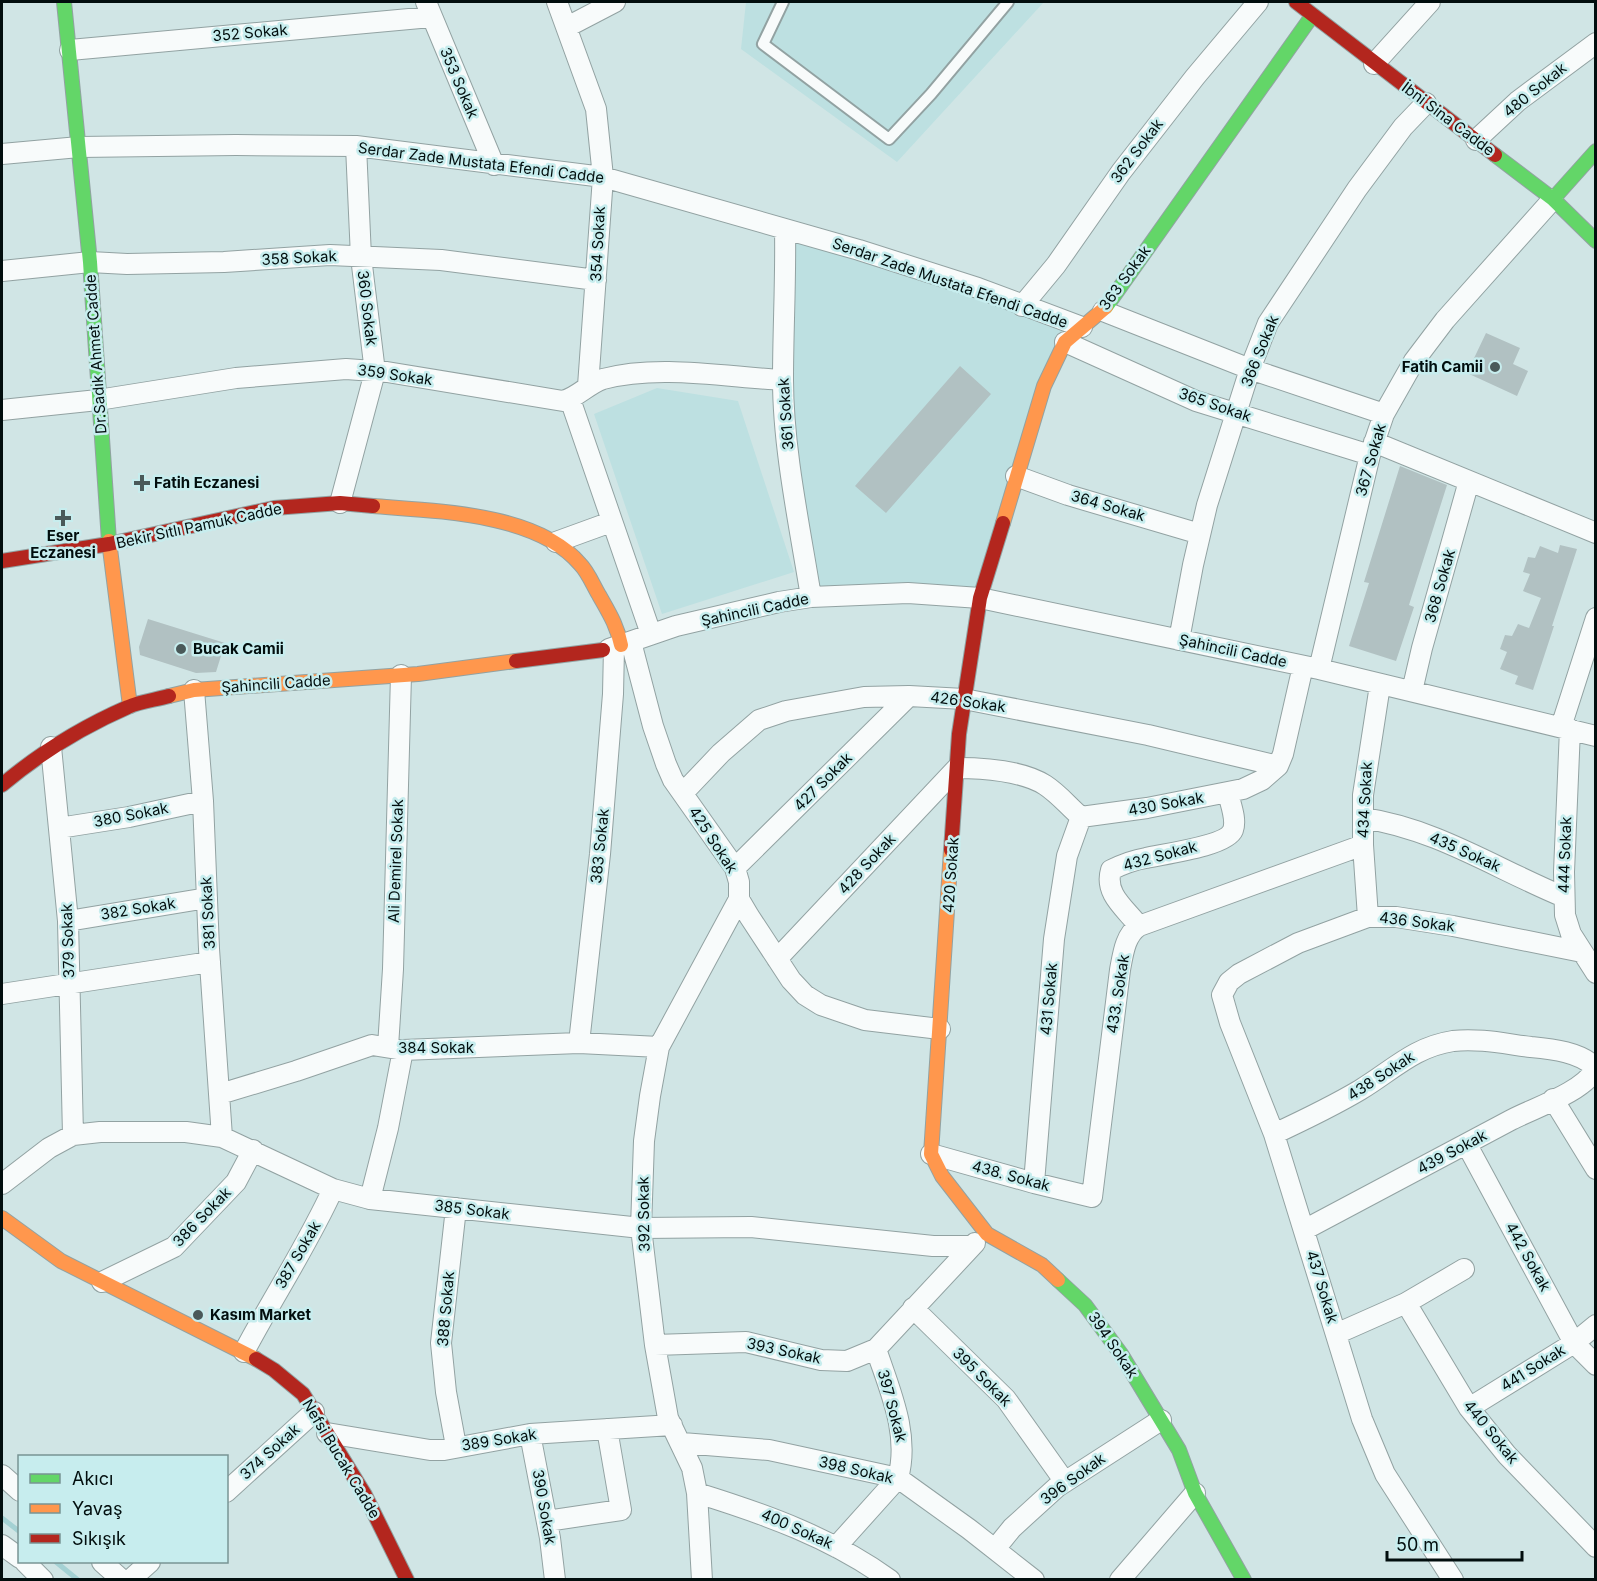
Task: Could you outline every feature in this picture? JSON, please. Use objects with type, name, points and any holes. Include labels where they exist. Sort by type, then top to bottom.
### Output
[{"type":"street","name":"Dr.Sadık Ahmet Cadde","points":[[63,2],[70,50],[90,262],[110,544],[130,706]]},
{"type":"street","name":"354 Sokak","points":[[557,2],[596,109],[603,177],[588,386]]},
{"type":"street","points":[[567,27],[615,2]]},
{"type":"street","name":"362 Sokak","points":[[1022,306],[1056,265],[1121,172],[1195,77],[1258,2]]},
{"type":"street","name":"İbni Sina Cadde","points":[[1296,2],[1553,199],[1596,242]]},
{"type":"street","points":[[1374,64],[1430,2]]},
{"type":"street","name":"352 Sokak","points":[[70,50],[428,9]]},
{"type":"street","name":"353 Sokak","points":[[428,9],[494,165]]},
{"type":"street","name":"363 Sokak","points":[[980,598],[1044,386],[1065,342],[1103,311],[1312,16]]},
{"type":"street","name":"480 Sokak","points":[[1476,140],[1518,101],[1596,43]]},
{"type":"street","name":"366 Sokak","points":[[1179,640],[1200,534],[1250,369],[1268,323],[1357,189],[1403,127],[1426,103]]},
{"type":"street","name":"Serdar Zade Mustata Efendi Cadde","points":[[2,154],[79,147],[356,146],[603,177],[870,254],[978,288],[1082,327]]},
{"type":"street","name":"360 Sokak","points":[[340,503],[375,372],[361,257],[356,146]]},
{"type":"street","points":[[1553,199],[1596,151]]},
{"type":"street","name":"367 Sokak","points":[[1311,667],[1372,449],[1384,414],[1414,361],[1444,320],[1553,199]]},
{"type":"street","name":"361 Sokak","points":[[785,229],[783,380],[786,435],[811,597]]},
{"type":"street","name":"358 Sokak","points":[[2,271],[90,262],[224,262],[330,255],[441,260],[596,280]]},
{"type":"street","points":[[1103,311],[1250,369],[1384,414]]},
{"type":"street","name":"365 Sokak","points":[[1065,342],[1196,401],[1372,449],[1469,481],[1596,533]]},
{"type":"street","name":"359 Sokak","points":[[2,410],[98,400],[236,378],[346,369],[555,400],[570,399]]},
{"type":"street","points":[[651,634],[570,399],[588,386],[605,379],[636,374],[664,373],[783,380]]},
{"type":"street","name":"364 Sokak","points":[[1016,476],[1068,495],[1200,534]]},
{"type":"street","name":"368 Sokak","points":[[1412,692],[1422,648],[1469,481]]},
{"type":"street","name":"Bekir Sıtlı Pamuk Cadde","points":[[2,561],[110,544],[274,508],[340,503],[465,513],[516,525],[556,542],[580,564],[617,627],[617,646]]},
{"type":"street","points":[[556,542],[611,522]]},
{"type":"street","name":"Şahincili Cadde","points":[[2,785],[51,747],[130,706],[194,690],[401,675],[617,646],[676,626],[779,602],[811,597],[908,593],[980,598],[1311,667],[1596,736]]},
{"type":"street","name":"420 Sokak","points":[[931,1154],[957,768],[964,699],[980,598]]},
{"type":"street","name":"444 Sokak","points":[[1596,618],[1565,728],[1564,897],[1567,927],[1596,973]]},
{"type":"street","name":"425 Sokak","points":[[617,646],[653,726],[669,772],[735,868],[739,882],[739,899],[791,980],[821,1005],[865,1020],[940,1029]]},
{"type":"street","name":"383 Sokak","points":[[579,1044],[601,843],[617,646]]},
{"type":"street","points":[[1278,766],[1311,667]]},
{"type":"street","name":"Ali Demirel Sokak","points":[[395,1049],[393,957],[401,675]]},
{"type":"street","name":"434 Sokak","points":[[1368,917],[1362,795],[1380,685]]},
{"type":"street","name":"381 Sokak","points":[[194,690],[222,1137]]},
{"type":"street","name":"426 Sokak","points":[[683,793],[721,753],[759,720],[786,711],[864,697],[909,696],[964,699],[1148,735],[1278,766]]},
{"type":"street","name":"427 Sokak","points":[[735,868],[909,696]]},
{"type":"street","name":"379 Sokak","points":[[51,747],[68,921],[73,1135]]},
{"type":"street","name":"430 Sokak","points":[[1081,818],[1228,793],[1262,780],[1278,766]]},
{"type":"street","points":[[957,768],[975,768],[1028,777],[1045,784],[1081,818]]},
{"type":"street","name":"428 Sokak","points":[[777,959],[957,768]]},
{"type":"street","name":"432 Sokak","points":[[1139,926],[1112,894],[1108,881],[1111,870],[1124,863],[1181,851],[1228,836],[1234,829],[1234,818],[1228,793]]},
{"type":"street","name":"380 Sokak","points":[[59,828],[129,817],[202,801]]},
{"type":"street","name":"431 Sokak","points":[[1034,1183],[1054,939],[1067,856],[1081,818]]},
{"type":"street","name":"435 Sokak","points":[[1363,818],[1400,826],[1467,850],[1487,862],[1564,897]]},
{"type":"street","points":[[1139,926],[1363,845]]},
{"type":"street","name":"382 Sokak","points":[[68,921],[207,898]]},
{"type":"street","name":"392 Sokak","points":[[702,1580],[697,1493],[692,1468],[682,1443],[668,1418],[655,1345],[640,1228],[644,1141],[659,1047],[739,899]]},
{"type":"street","name":"436 Sokak","points":[[1229,982],[1239,974],[1298,943],[1368,917],[1396,917],[1431,922],[1582,952]]},
{"type":"street","name":"433. Sokak","points":[[1092,1197],[1120,970],[1127,940],[1132,930],[1139,926]]},
{"type":"street","points":[[2,994],[210,962]]},
{"type":"street","name":"437 Sokak","points":[[1229,982],[1222,995],[1224,1006],[1274,1134],[1362,1419],[1385,1474],[1454,1580]]},
{"type":"street","name":"438 Sokak","points":[[1274,1134],[1332,1107],[1421,1049],[1451,1041],[1472,1040],[1546,1048],[1579,1057],[1596,1069]]},
{"type":"street","name":"384 Sokak","points":[[220,1094],[372,1045],[395,1049],[579,1044],[659,1047]]},
{"type":"street","points":[[370,1199],[388,1128],[395,1049]]},
{"type":"street","name":"439 Sokak","points":[[1304,1230],[1579,1087],[1590,1079],[1596,1069]]},
{"type":"street","points":[[1553,1099],[1596,1169]]},
{"type":"street","name":"385 Sokak","points":[[2,1184],[49,1148],[73,1135],[100,1132],[186,1132],[222,1137],[333,1189],[370,1199],[640,1228],[751,1227],[933,1246],[970,1246]]},
{"type":"street","name":"442 Sokak","points":[[1467,1145],[1574,1343],[1596,1365]]},
{"type":"street","name":"386 Sokak","points":[[102,1282],[174,1247],[229,1190],[253,1150]]},
{"type":"street","name":"438. Sokak","points":[[931,1154],[1092,1197]]},
{"type":"street","name":"394 Sokak","points":[[931,1154],[942,1176],[987,1234],[1042,1265],[1085,1305],[1120,1354],[1179,1450],[1195,1493],[1244,1580]]},
{"type":"street","name":"387 Sokak","points":[[244,1352],[280,1286],[303,1250],[333,1189]]},
{"type":"street","name":"388 Sokak","points":[[456,1208],[441,1343],[446,1392],[456,1446]]},
{"type":"street","name":"Nefsi Bucak Cadde","points":[[2,1218],[61,1261],[244,1352],[274,1370],[303,1394],[365,1495],[407,1580]]},
{"type":"street","points":[[876,1349],[970,1246],[987,1234]]},
{"type":"street","points":[[1336,1334],[1406,1303],[1464,1269]]},
{"type":"street","name":"440 Sokak","points":[[1406,1303],[1469,1408],[1506,1455],[1596,1547]]},
{"type":"street","name":"395 Sokak","points":[[913,1308],[1006,1399],[1065,1482]]},
{"type":"street","name":"441 Sokak","points":[[1469,1408],[1574,1343],[1596,1325]]},
{"type":"street","name":"393 Sokak","points":[[655,1345],[747,1342],[821,1360],[847,1361],[876,1349]]},
{"type":"street","name":"397 Sokak","points":[[876,1349],[900,1425],[903,1451],[898,1478]]},
{"type":"street","name":"374 Sokak","points":[[228,1490],[314,1412]]},
{"type":"street","name":"396 Sokak","points":[[995,1549],[1012,1528],[1065,1482],[1161,1420]]},
{"type":"street","name":"389 Sokak","points":[[327,1433],[430,1450],[444,1450],[530,1434],[672,1425]]},
{"type":"street","points":[[547,1521],[621,1510],[607,1429]]},
{"type":"street","name":"390 Sokak","points":[[530,1434],[547,1521],[555,1580]]},
{"type":"street","name":"398 Sokak","points":[[682,1443],[769,1450],[898,1478],[1034,1580]]},
{"type":"street","points":[[2,1475],[18,1489]]},
{"type":"street","points":[[836,1547],[898,1478]]},
{"type":"street","name":"400 Sokak","points":[[697,1493],[763,1513],[866,1562],[890,1580]]},
{"type":"street","points":[[1120,1580],[1195,1493]]},
{"type":"street","points":[[2,1545],[18,1560]]},
{"type":"street","points":[[103,1563],[122,1580]]},
{"type":"street","points":[[130,1580],[149,1563]]},
{"type":"lane","points":[[783,2],[763,44],[889,139],[931,94],[1008,2]]},
{"type":"shaded area","points":[[746,2],[1044,2],[897,162],[741,49]]},
{"type":"shaded area","points":[[785,229],[1056,318],[1065,342],[980,598],[811,597],[783,380]]},
{"type":"shaded area","points":[[657,388],[738,401],[794,572],[662,614],[594,414]]},
{"type":"building","name":"Fatih Camii","points":[[1486,333],[1520,348],[1513,364],[1528,371],[1517,396],[1467,373]]},
{"type":"building","points":[[960,366],[991,394],[886,513],[855,486]]},
{"type":"building","points":[[1400,466],[1447,485],[1409,605],[1414,607],[1396,661],[1349,646],[1369,583],[1364,582]]},
{"type":"building","points":[[1560,545],[1577,549],[1533,690],[1515,684],[1518,676],[1500,669],[1507,652],[1500,649],[1505,635],[1512,636],[1518,624],[1529,628],[1541,598],[1523,591],[1530,574],[1523,572],[1528,557],[1535,558],[1540,546],[1558,553]]},
{"type":"building","name":"Bucak Camii","points":[[148,619],[225,643],[216,672],[196,673],[140,655],[139,647]]},
{"type":"waterway","points":[[2,1518],[18,1530]]},
{"type":"waterway","points":[[57,1563],[78,1580]]},
{"type":"traffic: fast","points":[[64,2],[90,262],[109,541]]},
{"type":"traffic: fast","points":[[1106,307],[1312,16]]},
{"type":"traffic: fast","points":[[1553,199],[1596,151]]},
{"type":"traffic: fast","points":[[1495,155],[1553,199],[1596,241]]},
{"type":"traffic: fast","points":[[1058,1280],[1085,1305],[1121,1354],[1179,1450],[1195,1493],[1244,1580]]},
{"type":"traffic: slow","points":[[1003,523],[1044,386],[1065,342],[1106,307]]},
{"type":"traffic: slow","points":[[373,506],[455,513],[512,525],[538,534],[561,547],[583,567],[612,619],[621,645]]},
{"type":"traffic: slow","points":[[109,541],[130,706]]},
{"type":"traffic: slow","points":[[169,696],[194,690],[418,674],[516,661]]},
{"type":"traffic: slow","points":[[951,850],[931,1154],[942,1176],[987,1234],[1042,1265],[1058,1280]]},
{"type":"traffic: slow","points":[[2,1218],[61,1261],[256,1359]]},
{"type":"traffic: jam","points":[[1296,2],[1495,155]]},
{"type":"traffic: jam","points":[[2,561],[109,544],[274,508],[340,503],[373,506]]},
{"type":"traffic: jam","points":[[951,850],[959,734],[980,598],[1003,523]]},
{"type":"traffic: jam","points":[[516,661],[603,650]]},
{"type":"traffic: jam","points":[[2,785],[31,762],[94,723],[133,705],[169,696]]},
{"type":"traffic: jam","points":[[256,1359],[274,1370],[303,1394],[365,1495],[407,1580]]},
{"type":"place","name":"Fatih Camii","points":[[1495,367]]},
{"type":"place","name":"Fatih Eczanesi","points":[[142,483]]},
{"type":"place","name":"Eser Eczanesi","points":[[63,518]]},
{"type":"place","name":"Bucak Camii","points":[[181,649]]},
{"type":"place","name":"Kasım Market","points":[[198,1315]]}]
